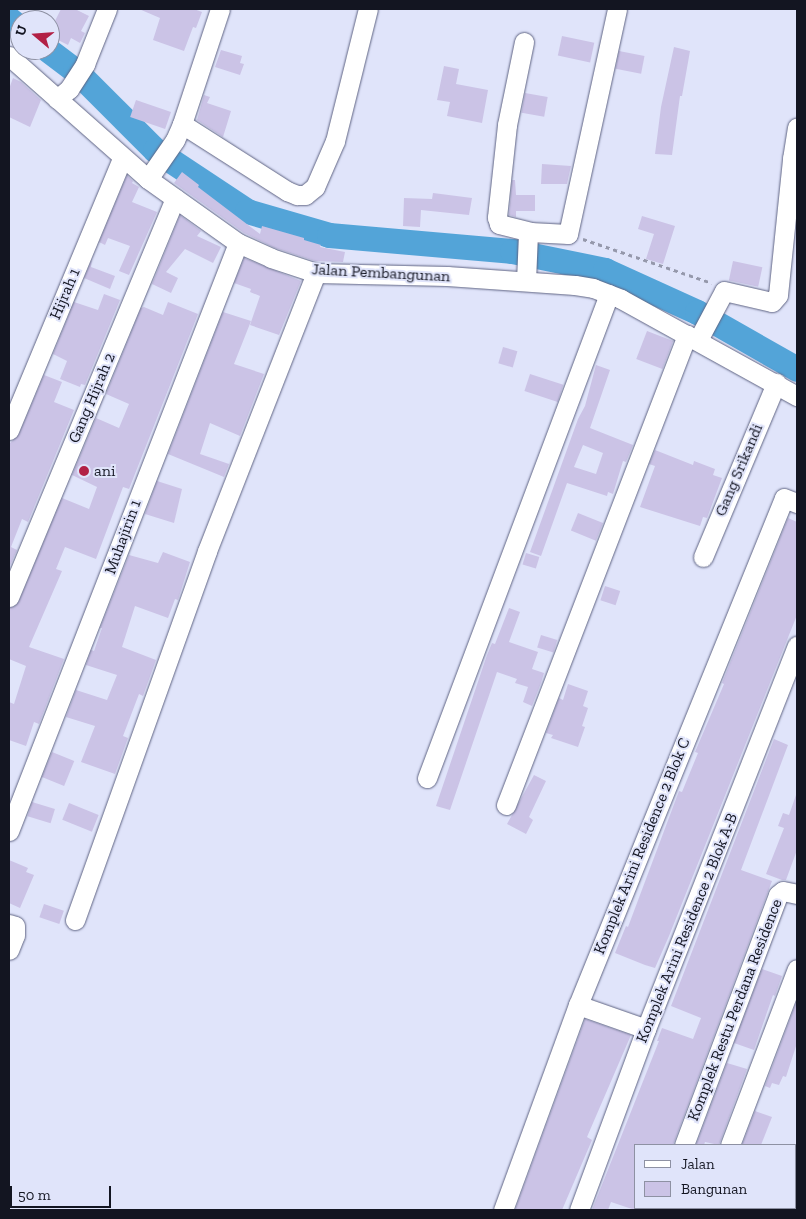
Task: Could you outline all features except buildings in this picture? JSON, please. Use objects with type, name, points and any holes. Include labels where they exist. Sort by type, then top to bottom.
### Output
[{"type":"street","points":[[63,94],[85,64],[107,9]]},
{"type":"street","points":[[154,171],[179,132],[220,9]]},
{"type":"street","points":[[179,132],[286,191],[297,195],[305,194],[315,187],[334,141],[368,9]]},
{"type":"street","points":[[524,42],[507,126],[497,218],[499,224],[529,238],[568,234],[617,9]]},
{"type":"street","name":"Jalan Pembangunan","points":[[9,57],[63,94],[122,158],[154,171],[175,198],[238,243],[283,262],[316,273],[526,276],[576,285],[609,294],[695,338],[797,396]]},
{"type":"street","points":[[506,805],[695,338],[720,299],[772,302],[778,295],[797,127]]},
{"type":"street","name":"Hijrah 1","points":[[9,430],[122,158]]},
{"type":"street","name":"Gang Hijrah 2","points":[[9,598],[175,198]]},
{"type":"street","points":[[526,276],[529,238]]},
{"type":"street","name":"Muhajirin 1","points":[[9,831],[238,243]]},
{"type":"street","points":[[75,920],[207,551],[316,273]]},
{"type":"street","points":[[427,778],[609,294]]},
{"type":"street","name":"Gang Srikandi","points":[[703,557],[776,384]]},
{"type":"street","name":"Komplek Arini Residence 2 Blok C","points":[[503,1210],[578,1004],[784,498],[797,503]]},
{"type":"street","name":"Komplek Arini Residence 2 Blok A-B","points":[[579,1210],[646,1029],[797,646]]},
{"type":"street","name":"Komplek Restu Perdana Residence","points":[[684,1144],[778,895],[783,891],[797,894]]},
{"type":"street","points":[[9,924],[15,926],[16,935],[9,950]]},
{"type":"street","points":[[730,1144],[797,968]]},
{"type":"street","points":[[578,1004],[646,1029]]},
{"type":"path","points":[[568,234],[621,250],[653,264],[713,283],[720,299]]},
{"type":"waterway","points":[[60,59],[75,70],[155,150],[247,211],[329,235],[512,251],[605,270],[697,312],[797,369]]},
{"type":"place","name":"ani","points":[[84,471]]}]
